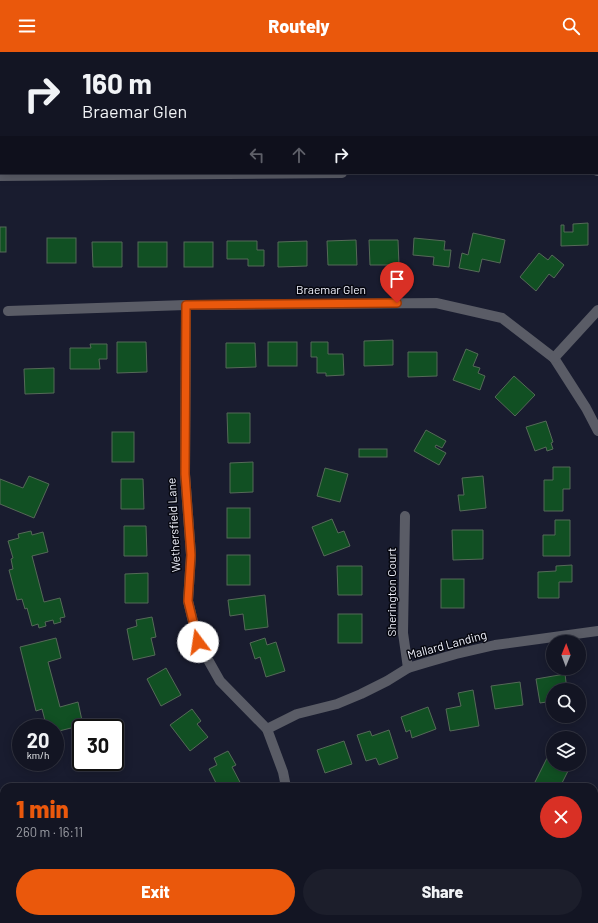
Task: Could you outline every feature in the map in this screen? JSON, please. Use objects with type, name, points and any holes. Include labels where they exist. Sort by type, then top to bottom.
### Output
[{"type":"street","points":[[0,176],[228,174]]},
{"type":"street","name":"Braemar Glen","points":[[8,311],[186,305],[436,303],[502,318],[554,358],[586,408],[598,431]]},
{"type":"street","name":"Wethersfield Lane","points":[[186,305],[185,474],[191,555],[188,601],[198,642],[220,681],[267,729],[283,772],[285,783]]},
{"type":"street","points":[[554,358],[598,310]]},
{"type":"street","name":"Sherington Court","points":[[405,516],[403,632],[408,668]]},
{"type":"street","name":"Mallard Landing","points":[[267,729],[297,714],[337,704],[361,694],[387,681],[408,668],[456,654],[495,645],[598,631]]},
{"type":"building","points":[[588,223],[588,245],[561,246],[561,225],[564,225],[564,232],[573,232],[573,224]]},
{"type":"building","points":[[0,227],[6,227],[6,252],[0,252]]},
{"type":"building","points":[[473,233],[505,240],[500,263],[482,259],[479,272],[459,268],[462,253],[468,255]]},
{"type":"building","points":[[47,238],[76,238],[76,263],[47,263]]},
{"type":"building","points":[[414,238],[445,241],[444,250],[451,250],[449,267],[433,265],[434,257],[413,255]]},
{"type":"building","points":[[356,240],[357,265],[328,265],[327,241]]},
{"type":"building","points":[[369,240],[398,240],[399,265],[370,265]]},
{"type":"building","points":[[227,241],[257,241],[257,250],[264,250],[264,266],[248,266],[248,259],[227,259]]},
{"type":"building","points":[[307,241],[307,266],[278,267],[278,242]]},
{"type":"building","points":[[92,242],[122,242],[122,267],[93,267]]},
{"type":"building","points":[[138,242],[167,242],[167,267],[138,267]]},
{"type":"building","points":[[184,242],[213,242],[213,267],[184,267]]},
{"type":"building","points":[[539,253],[548,260],[552,255],[564,265],[554,278],[549,274],[536,291],[520,277]]},
{"type":"building","points":[[393,340],[393,365],[364,366],[364,341]]},
{"type":"building","points":[[117,342],[146,342],[147,372],[117,373]]},
{"type":"building","points":[[268,342],[297,342],[297,366],[268,366]]},
{"type":"building","points":[[311,342],[328,342],[328,354],[343,354],[344,375],[326,376],[326,373],[317,373],[317,357],[311,357]]},
{"type":"building","points":[[226,343],[255,343],[256,367],[226,368]]},
{"type":"building","points":[[90,344],[107,344],[107,359],[99,359],[100,369],[70,369],[70,348],[91,348]]},
{"type":"building","points":[[466,349],[478,354],[473,366],[480,368],[478,373],[485,376],[480,390],[453,380]]},
{"type":"building","points":[[408,352],[437,352],[437,376],[408,377]]},
{"type":"building","points":[[54,368],[54,393],[25,394],[24,369]]},
{"type":"building","points":[[514,376],[535,395],[515,416],[495,397]]},
{"type":"building","points":[[227,413],[250,413],[250,443],[228,443]]},
{"type":"building","points":[[546,421],[553,442],[551,443],[553,449],[547,451],[546,447],[535,451],[526,427]]},
{"type":"building","points":[[426,430],[446,441],[442,448],[436,445],[435,447],[446,453],[439,465],[414,451]]},
{"type":"building","points":[[112,432],[134,432],[134,462],[112,462]]},
{"type":"building","points":[[359,449],[387,449],[387,457],[359,457]]},
{"type":"building","points":[[253,462],[253,492],[230,493],[230,463]]},
{"type":"building","points":[[553,467],[570,467],[570,489],[563,489],[563,511],[544,511],[544,480],[553,480]]},
{"type":"building","points":[[325,468],[348,474],[340,502],[317,496]]},
{"type":"building","points":[[29,476],[49,484],[34,518],[0,504],[0,479],[23,488]]},
{"type":"building","points":[[483,476],[486,508],[460,511],[458,495],[464,495],[462,478]]},
{"type":"building","points":[[121,479],[143,479],[144,509],[121,509]]},
{"type":"building","points":[[227,508],[250,508],[250,538],[227,538]]},
{"type":"building","points":[[332,519],[338,533],[344,531],[350,546],[324,556],[312,527]]},
{"type":"building","points":[[555,520],[570,520],[570,556],[543,556],[543,535],[555,535]]},
{"type":"building","points":[[124,526],[146,526],[147,556],[124,556]]},
{"type":"building","points":[[452,530],[483,530],[483,559],[453,560]]},
{"type":"building","points":[[31,531],[32,535],[43,532],[48,552],[32,556],[44,602],[60,598],[65,617],[60,618],[61,622],[54,624],[53,620],[45,622],[46,626],[39,628],[38,624],[32,626],[27,608],[25,609],[22,599],[17,600],[9,570],[13,569],[11,559],[13,558],[8,541],[19,538],[18,534]]},
{"type":"building","points":[[227,555],[250,555],[250,585],[227,585]]},
{"type":"building","points":[[572,565],[572,582],[559,582],[559,598],[538,598],[538,572],[556,571],[556,566]]},
{"type":"building","points":[[337,566],[362,566],[362,595],[338,595]]},
{"type":"building","points":[[148,573],[148,603],[125,603],[125,574]]},
{"type":"building","points":[[441,579],[464,579],[464,608],[441,608]]},
{"type":"building","points":[[265,595],[268,627],[245,630],[243,614],[230,616],[228,600]]},
{"type":"building","points":[[338,614],[362,614],[362,643],[338,643]]},
{"type":"building","points":[[152,617],[156,637],[151,638],[155,655],[133,660],[127,629],[137,626],[136,620]]},
{"type":"building","points":[[56,638],[61,658],[48,662],[60,707],[78,702],[82,719],[72,719],[72,728],[64,730],[64,719],[45,719],[42,709],[36,711],[20,647]]},
{"type":"building","points":[[265,638],[267,645],[276,642],[285,671],[266,677],[260,657],[255,659],[250,643]]},
{"type":"building","points":[[166,668],[181,695],[161,706],[147,679]]},
{"type":"building","points":[[565,675],[566,683],[546,683],[546,702],[540,703],[536,679]]},
{"type":"building","points":[[520,682],[523,705],[495,709],[491,686]]},
{"type":"building","points":[[473,690],[479,726],[450,731],[446,709],[461,706],[458,693]]},
{"type":"building","points":[[428,707],[436,729],[412,738],[410,730],[406,732],[401,717]]},
{"type":"building","points":[[192,709],[201,721],[197,724],[208,737],[190,751],[170,725]]},
{"type":"building","points":[[389,730],[398,758],[379,765],[376,758],[366,761],[357,735],[370,731],[372,736]]},
{"type":"building","points":[[344,741],[352,764],[325,773],[317,750]]},
{"type":"building","points":[[228,751],[236,765],[232,767],[240,783],[216,783],[209,769],[217,765],[214,758]]},
{"type":"building","points":[[546,760],[546,771],[568,771],[562,783],[534,783]]},
{"type":"route","points":[[198,642],[188,601],[191,555],[185,474],[186,305],[397,303]]}]
